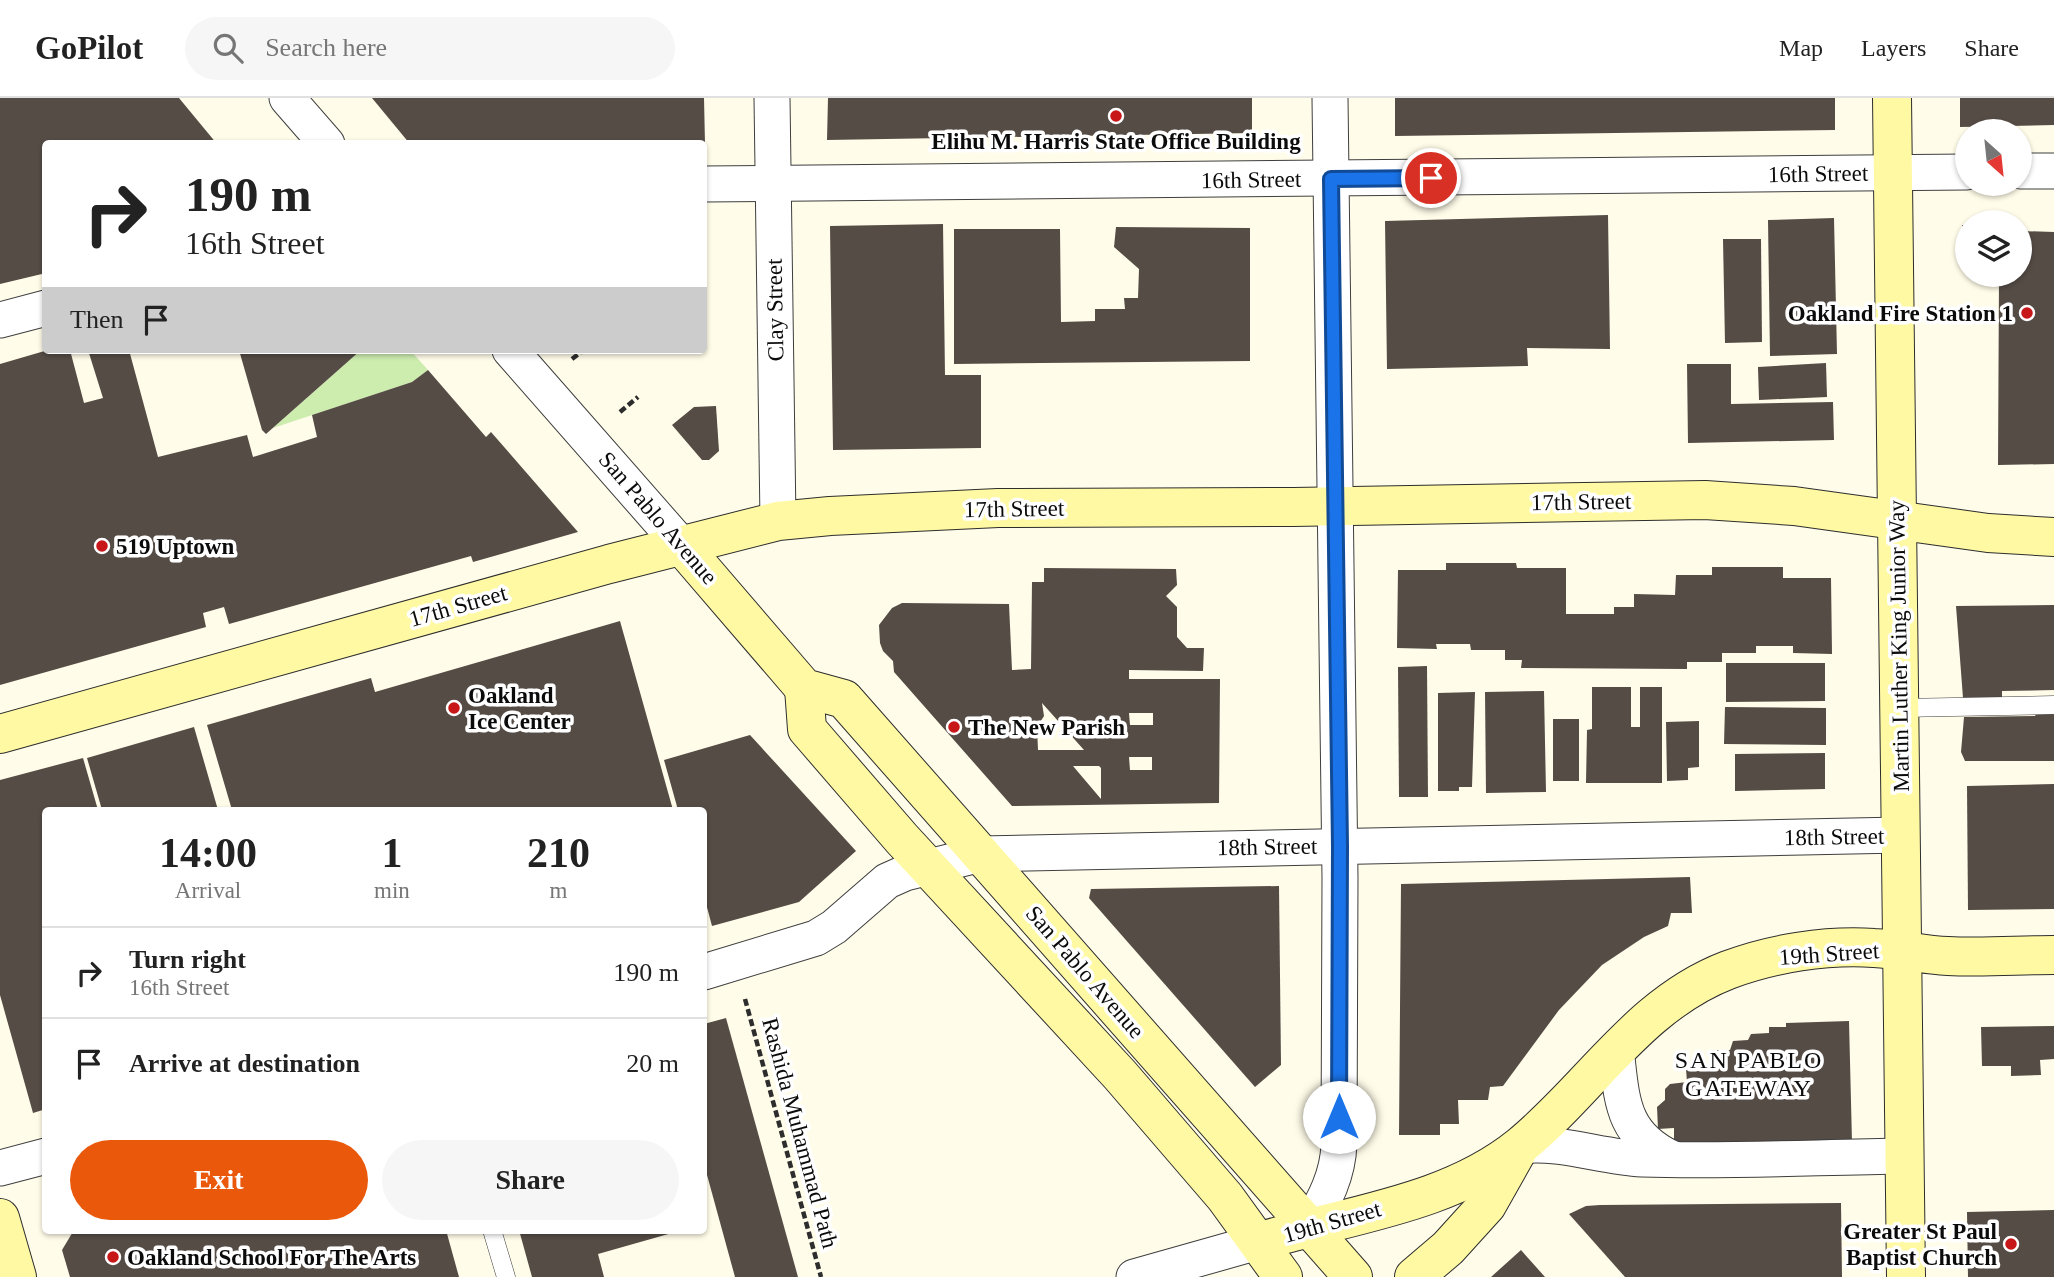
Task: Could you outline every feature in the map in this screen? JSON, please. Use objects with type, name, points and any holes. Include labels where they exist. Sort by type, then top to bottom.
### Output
[{"type":"street","points":[[287,98],[324,140]]},
{"type":"street","name":"Clay Street","points":[[772,98],[778,521]]},
{"type":"street","points":[[1309,1226],[1331,1186],[1338,1163],[1340,846],[1330,98]]},
{"type":"street","name":"Martin Luther King Junior Way","points":[[1892,98],[1906,1277]]},
{"type":"street","points":[[2032,171],[2054,171]]},
{"type":"street","name":"16th Street","points":[[707,184],[1955,172]]},
{"type":"street","points":[[0,320],[42,309]]},
{"type":"street","name":"San Pablo Avenue","points":[[514,354],[804,688],[844,699],[1353,1277]]},
{"type":"street","name":"17th Street","points":[[0,734],[682,546],[778,521],[830,516],[998,508],[1705,500],[1751,501],[1988,533],[2054,537]]},
{"type":"street","name":"San Pablo Avenue","points":[[804,688],[807,729],[928,866],[1120,1075],[1225,1197],[1283,1277]]},
{"type":"street","name":"18th Street","points":[[707,971],[816,938],[834,927],[887,881],[928,866],[981,854],[1901,835]]},
{"type":"street","name":"19th Street","points":[[1134,1277],[1446,1188],[1484,1171],[1520,1146],[1663,1005],[1728,970],[1800,951],[1874,947],[1902,951]]},
{"type":"street","points":[[1902,951],[1950,956],[2054,955]]},
{"type":"street","points":[[1616,1049],[1628,1119],[1648,1144],[1673,1159]]},
{"type":"street","points":[[1414,1277],[1448,1248],[1487,1205],[1520,1146],[1540,1144],[1612,1157],[1673,1159],[1905,1156]]},
{"type":"street","points":[[0,1168],[42,1157]]},
{"type":"street","points":[[0,1218],[17,1277]]},
{"type":"lane","points":[[1899,708],[2054,705]]},
{"type":"lane","points":[[493,1234],[506,1277]]},
{"type":"path","points":[[572,359],[579,354]]},
{"type":"path","points":[[620,412],[638,397]]},
{"type":"path","name":"Rashida Muhammad Path","points":[[745,999],[821,1277]]},
{"type":"green space","points":[[356,354],[414,354],[428,370],[412,382],[273,428]]},
{"type":"building","points":[[0,98],[179,98],[214,140],[42,140],[42,274],[0,284]]},
{"type":"building","points":[[372,98],[704,98],[705,140],[407,140]]},
{"type":"building","name":"Elihu M. Harris State Office Building","points":[[828,98],[1252,98],[1252,133],[827,140]]},
{"type":"building","points":[[1395,98],[1835,98],[1835,130],[1395,136]]},
{"type":"building","points":[[1960,98],[2054,98],[2054,125],[2032,125],[2032,119],[1960,119]]},
{"type":"building","points":[[1608,215],[1610,349],[1527,348],[1528,366],[1387,369],[1385,221]]},
{"type":"building","points":[[1834,218],[1837,354],[1770,356],[1768,220]]},
{"type":"building","points":[[943,224],[945,375],[981,375],[981,448],[833,450],[830,226]]},
{"type":"building","points":[[1116,227],[1250,228],[1250,361],[954,364],[954,229],[1060,229],[1061,322],[1095,321],[1095,309],[1125,309],[1124,298],[1138,298],[1139,269],[1114,247]]},
{"type":"building","name":"Oakland Fire Station 1","points":[[2032,231],[2054,232],[2054,464],[1998,465],[1999,287],[2032,287]]},
{"type":"building","points":[[1723,239],[1761,239],[1762,342],[1725,343]]},
{"type":"building","points":[[42,352],[42,354],[71,354],[84,403],[103,398],[89,354],[130,354],[158,457],[247,435],[253,457],[317,437],[312,415],[412,382],[428,370],[486,437],[491,432],[578,532],[473,562],[471,556],[229,624],[224,607],[203,613],[206,627],[0,685],[0,364]]},
{"type":"building","points":[[240,354],[356,354],[266,434],[262,430]]},
{"type":"building","points":[[1826,363],[1827,397],[1759,400],[1758,367]]},
{"type":"building","points":[[1687,364],[1731,364],[1731,404],[1833,402],[1834,440],[1688,443]]},
{"type":"building","points":[[716,406],[719,451],[709,460],[702,460],[672,425],[694,407]]},
{"type":"building","points":[[1446,563],[1516,563],[1517,568],[1566,568],[1566,614],[1614,614],[1614,607],[1634,607],[1634,594],[1675,595],[1676,575],[1712,575],[1712,567],[1783,567],[1783,578],[1831,578],[1832,654],[1793,653],[1793,646],[1756,646],[1756,653],[1722,653],[1722,662],[1687,662],[1687,669],[1521,668],[1522,660],[1505,660],[1505,650],[1471,650],[1470,644],[1436,644],[1437,649],[1397,648],[1398,570],[1446,570]]},
{"type":"building","points":[[1044,568],[1176,569],[1177,585],[1166,596],[1177,607],[1177,637],[1187,648],[1204,648],[1203,671],[1129,670],[1129,679],[1220,679],[1219,803],[1012,806],[894,672],[893,661],[883,651],[879,625],[892,608],[902,603],[1009,604],[1012,670],[1031,669],[1032,582],[1044,582]],"holes":[[[1042,703],[1084,750],[1038,750],[1037,727],[1044,716]],[[1129,713],[1153,713],[1153,725],[1130,725]],[[1129,757],[1152,757],[1152,770],[1130,770]],[[1073,766],[1101,768],[1101,799]]]},
{"type":"building","points":[[2054,605],[2054,690],[2002,691],[2002,698],[1963,698],[1956,606]]},
{"type":"building","name":"Oakland Ice Center","points":[[620,621],[672,807],[231,807],[207,725],[371,678],[375,692]]},
{"type":"building","points":[[1726,663],[1825,663],[1825,701],[1726,702]]},
{"type":"building","points":[[1427,666],[1428,797],[1399,797],[1398,667]]},
{"type":"building","points":[[1592,687],[1631,687],[1631,727],[1640,727],[1640,687],[1662,687],[1662,783],[1586,783],[1587,730],[1592,729]]},
{"type":"building","points":[[1544,691],[1546,792],[1486,793],[1485,692]]},
{"type":"building","points":[[1475,692],[1472,787],[1459,787],[1459,791],[1438,791],[1438,693]]},
{"type":"building","points":[[1725,707],[1826,708],[1826,745],[1724,744]]},
{"type":"building","points":[[2038,711],[2052,711],[2054,715],[2054,761],[1965,761],[1961,752],[1964,717],[2035,716]]},
{"type":"building","points":[[1553,719],[1579,719],[1579,781],[1553,781]]},
{"type":"building","points":[[1699,721],[1699,767],[1688,768],[1688,780],[1667,781],[1666,722]]},
{"type":"building","points":[[194,727],[217,807],[101,807],[87,758]]},
{"type":"building","points":[[750,735],[856,851],[799,902],[712,926],[707,907],[707,807],[677,807],[664,760]]},
{"type":"building","points":[[1825,753],[1825,789],[1735,791],[1735,754]]},
{"type":"building","points":[[83,758],[97,807],[42,807],[42,1110],[33,1113],[0,995],[0,780]]},
{"type":"building","points":[[2054,784],[2054,909],[1968,910],[1967,786]]},
{"type":"building","points":[[1690,877],[1692,913],[1671,913],[1668,926],[1644,937],[1602,965],[1559,1010],[1503,1086],[1490,1087],[1488,1100],[1458,1100],[1459,1124],[1440,1124],[1440,1135],[1399,1135],[1401,884]]},
{"type":"building","points":[[1279,886],[1281,1065],[1255,1087],[1089,898],[1091,889]]},
{"type":"building","points":[[726,1018],[798,1277],[735,1277],[707,1175],[707,1023]]},
{"type":"building","points":[[1849,1021],[1852,1142],[1688,1147],[1688,1142],[1674,1142],[1674,1128],[1658,1129],[1657,1107],[1665,1100],[1665,1089],[1670,1084],[1687,1082],[1686,1069],[1715,1067],[1714,1050],[1730,1050],[1733,1041],[1748,1040],[1751,1034],[1769,1033],[1769,1027],[1786,1027],[1786,1023]]},
{"type":"building","points":[[2054,1026],[2054,1059],[2040,1060],[2041,1075],[2011,1076],[2011,1066],[1982,1066],[1981,1027]]},
{"type":"building","points":[[1841,1203],[1842,1277],[1625,1277],[1569,1214],[1586,1206],[1600,1205]]},
{"type":"building","name":"Greater St Paul Baptist Church","points":[[2054,1210],[2054,1277],[1968,1277],[1967,1212]]},
{"type":"building","points":[[72,1234],[447,1234],[459,1277],[70,1277],[62,1250]]},
{"type":"building","points":[[520,1234],[668,1234],[598,1254],[604,1277],[532,1277]]},
{"type":"building","points":[[1521,1250],[1545,1277],[1491,1277]]},
{"type":"place","name":"Elihu M. Harris State Office Building","points":[[1116,116]]},
{"type":"place","name":"Oakland Fire Station 1","points":[[2027,313]]},
{"type":"place","name":"519 Uptown","points":[[102,546]]},
{"type":"place","name":"Oakland Ice Center","points":[[454,708]]},
{"type":"place","name":"The New Parish","points":[[954,727]]},
{"type":"place","name":"Greater St Paul Baptist Church","points":[[2011,1244]]},
{"type":"place","name":"Oakland School For The Arts","points":[[113,1257]]},
{"type":"district","name":"SAN PABLO GATEWAY","points":[[1749,1074]]},
{"type":"route","points":[[1339,1117],[1340,846],[1331,179],[1431,178]]}]
